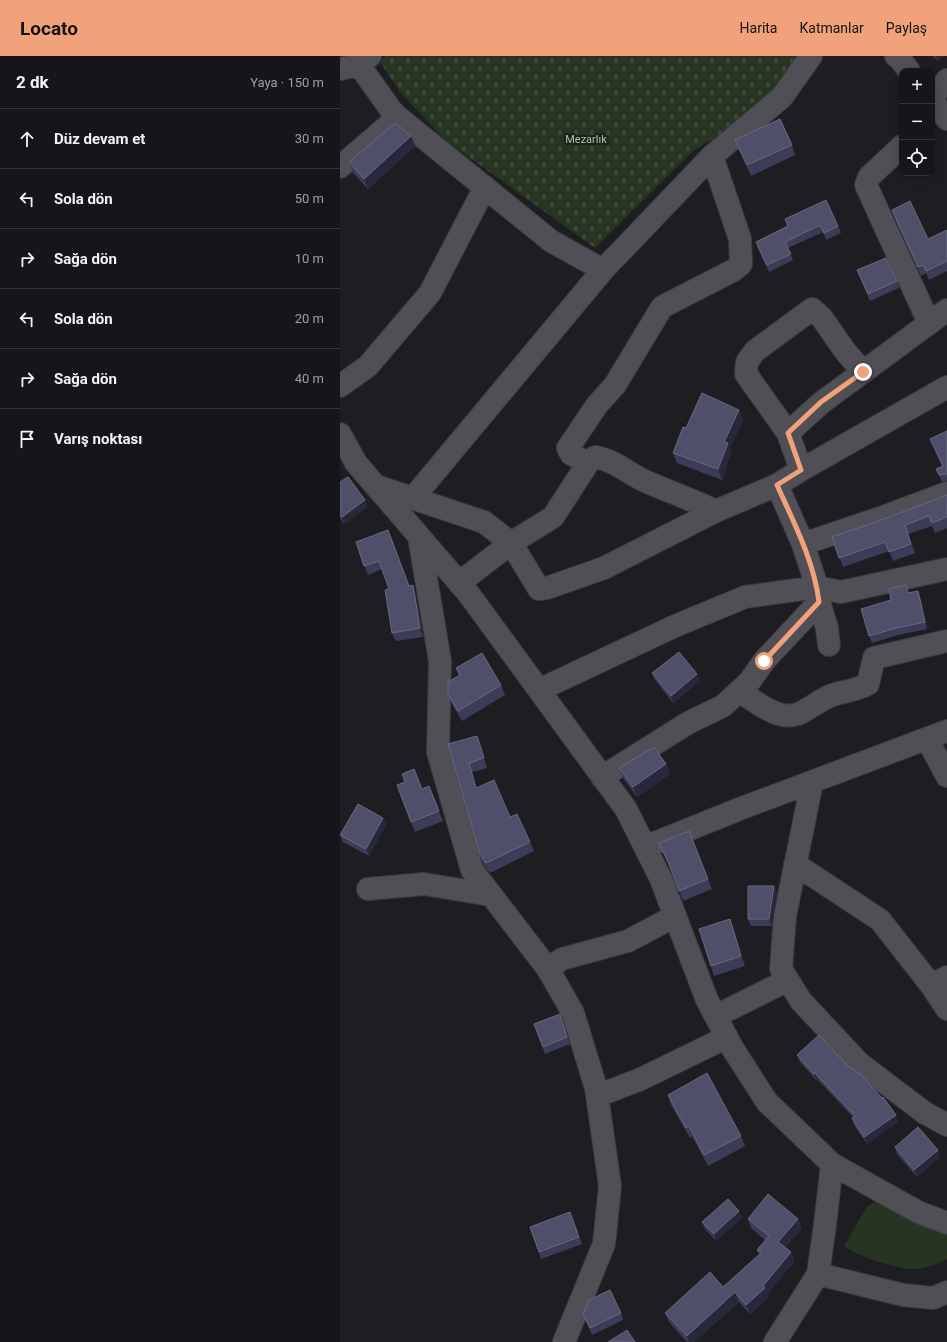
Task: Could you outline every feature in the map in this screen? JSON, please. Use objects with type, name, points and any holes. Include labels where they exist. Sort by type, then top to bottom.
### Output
[{"type":"street","points":[[413,498],[603,270],[712,156],[782,97],[811,56]]},
{"type":"street","points":[[896,56],[907,68]]},
{"type":"street","points":[[356,63],[391,110],[398,117],[551,241],[603,270]]},
{"type":"street","points":[[937,109],[947,80]]},
{"type":"street","points":[[340,167],[398,117]]},
{"type":"street","points":[[899,149],[869,177],[866,184],[929,323]]},
{"type":"street","points":[[588,463],[571,454],[568,448],[597,405],[615,385],[662,307],[734,270],[741,264],[740,240],[712,156]]},
{"type":"street","points":[[340,386],[368,366],[430,293],[485,187]]},
{"type":"street","points":[[801,470],[788,433],[746,374],[747,362],[755,351],[812,309],[822,318],[845,351],[863,372]]},
{"type":"street","points":[[788,433],[821,402],[947,310]]},
{"type":"street","points":[[375,485],[484,522],[511,543],[539,589],[547,588],[604,568],[716,511],[777,485],[947,387]]},
{"type":"street","points":[[340,434],[348,458],[375,485],[468,593],[626,809],[661,879],[707,1000],[727,1038],[767,1102],[832,1164],[918,1212],[947,1223]]},
{"type":"street","points":[[459,583],[511,543],[553,517],[588,463],[595,457],[604,458],[646,482],[716,511]]},
{"type":"street","points":[[777,485],[803,544],[828,628],[829,645]]},
{"type":"street","points":[[803,544],[947,493]]},
{"type":"street","points":[[419,537],[440,661],[438,752],[472,870],[548,969],[573,1012],[596,1088],[610,1186],[604,1244],[564,1342]]},
{"type":"street","points":[[539,690],[675,626],[745,596],[818,595],[841,592],[947,570]]},
{"type":"street","points":[[602,777],[688,723],[723,706],[750,681],[764,661],[818,595]]},
{"type":"street","points":[[739,691],[769,710],[784,715],[798,714],[830,696],[860,689],[868,684],[874,658],[947,641]]},
{"type":"street","points":[[645,847],[742,808],[947,731]]},
{"type":"street","points":[[927,739],[947,776]]},
{"type":"street","points":[[812,782],[784,923],[781,969],[800,1001],[859,1063],[926,1113],[947,1125]]},
{"type":"street","points":[[795,864],[880,920],[939,981],[947,1009]]},
{"type":"street","points":[[368,889],[424,884],[491,895]]},
{"type":"street","points":[[548,969],[562,960],[628,941],[675,916]]},
{"type":"street","points":[[716,1016],[788,980]]},
{"type":"street","points":[[597,1096],[641,1079],[727,1038]]},
{"type":"street","points":[[775,1342],[818,1274],[832,1164]]},
{"type":"street","points":[[818,1274],[903,1295],[933,1298],[947,1292]]},
{"type":"green space","name":"Mezarlık","points":[[385,56],[800,56],[770,95],[735,125],[693,151],[595,248],[445,140],[401,93],[380,62]]},
{"type":"green space","points":[[877,1201],[947,1233],[947,1259],[927,1267],[908,1269],[868,1258],[844,1246],[867,1206]]},
{"type":"building","points":[[780,119],[792,145],[747,165],[735,140]]},
{"type":"building","points":[[395,123],[411,136],[364,179],[349,162]]},
{"type":"building","points":[[826,200],[838,226],[824,233],[820,225],[785,242],[791,254],[767,265],[756,242],[788,226],[785,219]]},
{"type":"building","points":[[910,201],[928,239],[947,230],[947,261],[926,271],[923,265],[918,267],[892,210]]},
{"type":"building","points":[[886,258],[897,281],[868,294],[857,270]]},
{"type":"building","points":[[702,393],[739,410],[724,442],[728,443],[718,469],[673,453],[683,427],[686,428]]},
{"type":"building","points":[[947,431],[947,474],[939,475],[936,469],[943,466],[930,439]]},
{"type":"building","points":[[348,477],[365,500],[342,517],[340,515],[340,482]]},
{"type":"building","points":[[947,495],[947,517],[932,523],[929,516],[905,525],[911,544],[889,552],[885,542],[839,558],[832,537]]},
{"type":"building","points":[[388,530],[409,586],[413,585],[420,628],[392,633],[385,590],[389,589],[379,561],[364,566],[356,542]]},
{"type":"building","points":[[906,585],[908,593],[918,591],[925,622],[896,628],[869,636],[861,609],[891,600],[889,589]]},
{"type":"building","points":[[679,652],[697,674],[671,696],[652,673]]},
{"type":"building","points":[[482,653],[501,685],[458,711],[448,694],[448,682],[460,675],[456,668]]},
{"type":"building","points":[[477,736],[484,758],[469,763],[476,788],[494,780],[510,817],[517,814],[530,842],[486,863],[480,855],[448,744]]},
{"type":"building","points":[[654,747],[666,764],[633,787],[619,768]]},
{"type":"building","points":[[414,769],[422,789],[429,786],[439,811],[411,822],[397,785],[405,782],[402,774]]},
{"type":"building","points":[[358,804],[383,818],[366,849],[340,835]]},
{"type":"building","points":[[689,831],[708,879],[679,891],[659,843]]},
{"type":"building","points":[[748,886],[774,886],[769,919],[748,919]]},
{"type":"building","points":[[730,919],[741,956],[711,966],[699,929]]},
{"type":"building","points":[[560,1014],[567,1037],[543,1047],[534,1024]]},
{"type":"building","points":[[819,1035],[847,1065],[861,1075],[882,1098],[883,1097],[896,1115],[864,1137],[852,1118],[855,1116],[797,1055]]},
{"type":"building","points":[[707,1073],[741,1136],[704,1155],[689,1126],[686,1128],[668,1095]]},
{"type":"building","points":[[918,1127],[938,1150],[914,1170],[895,1147]]},
{"type":"building","points":[[768,1194],[798,1219],[778,1242],[791,1252],[763,1286],[765,1288],[746,1305],[735,1292],[687,1336],[665,1313],[710,1272],[723,1287],[761,1253],[757,1250],[769,1236],[748,1219]]},
{"type":"building","points":[[728,1199],[739,1211],[714,1234],[702,1222]]},
{"type":"building","points":[[570,1212],[579,1237],[539,1252],[530,1227]]},
{"type":"building","points":[[610,1290],[621,1313],[590,1328],[583,1314],[589,1300]]},
{"type":"building","points":[[627,1330],[635,1342],[608,1342]]},
{"type":"route","points":[[764,661],[803,621],[819,602],[817,587],[803,544],[777,485],[801,470],[788,433],[821,402],[863,372]]}]
